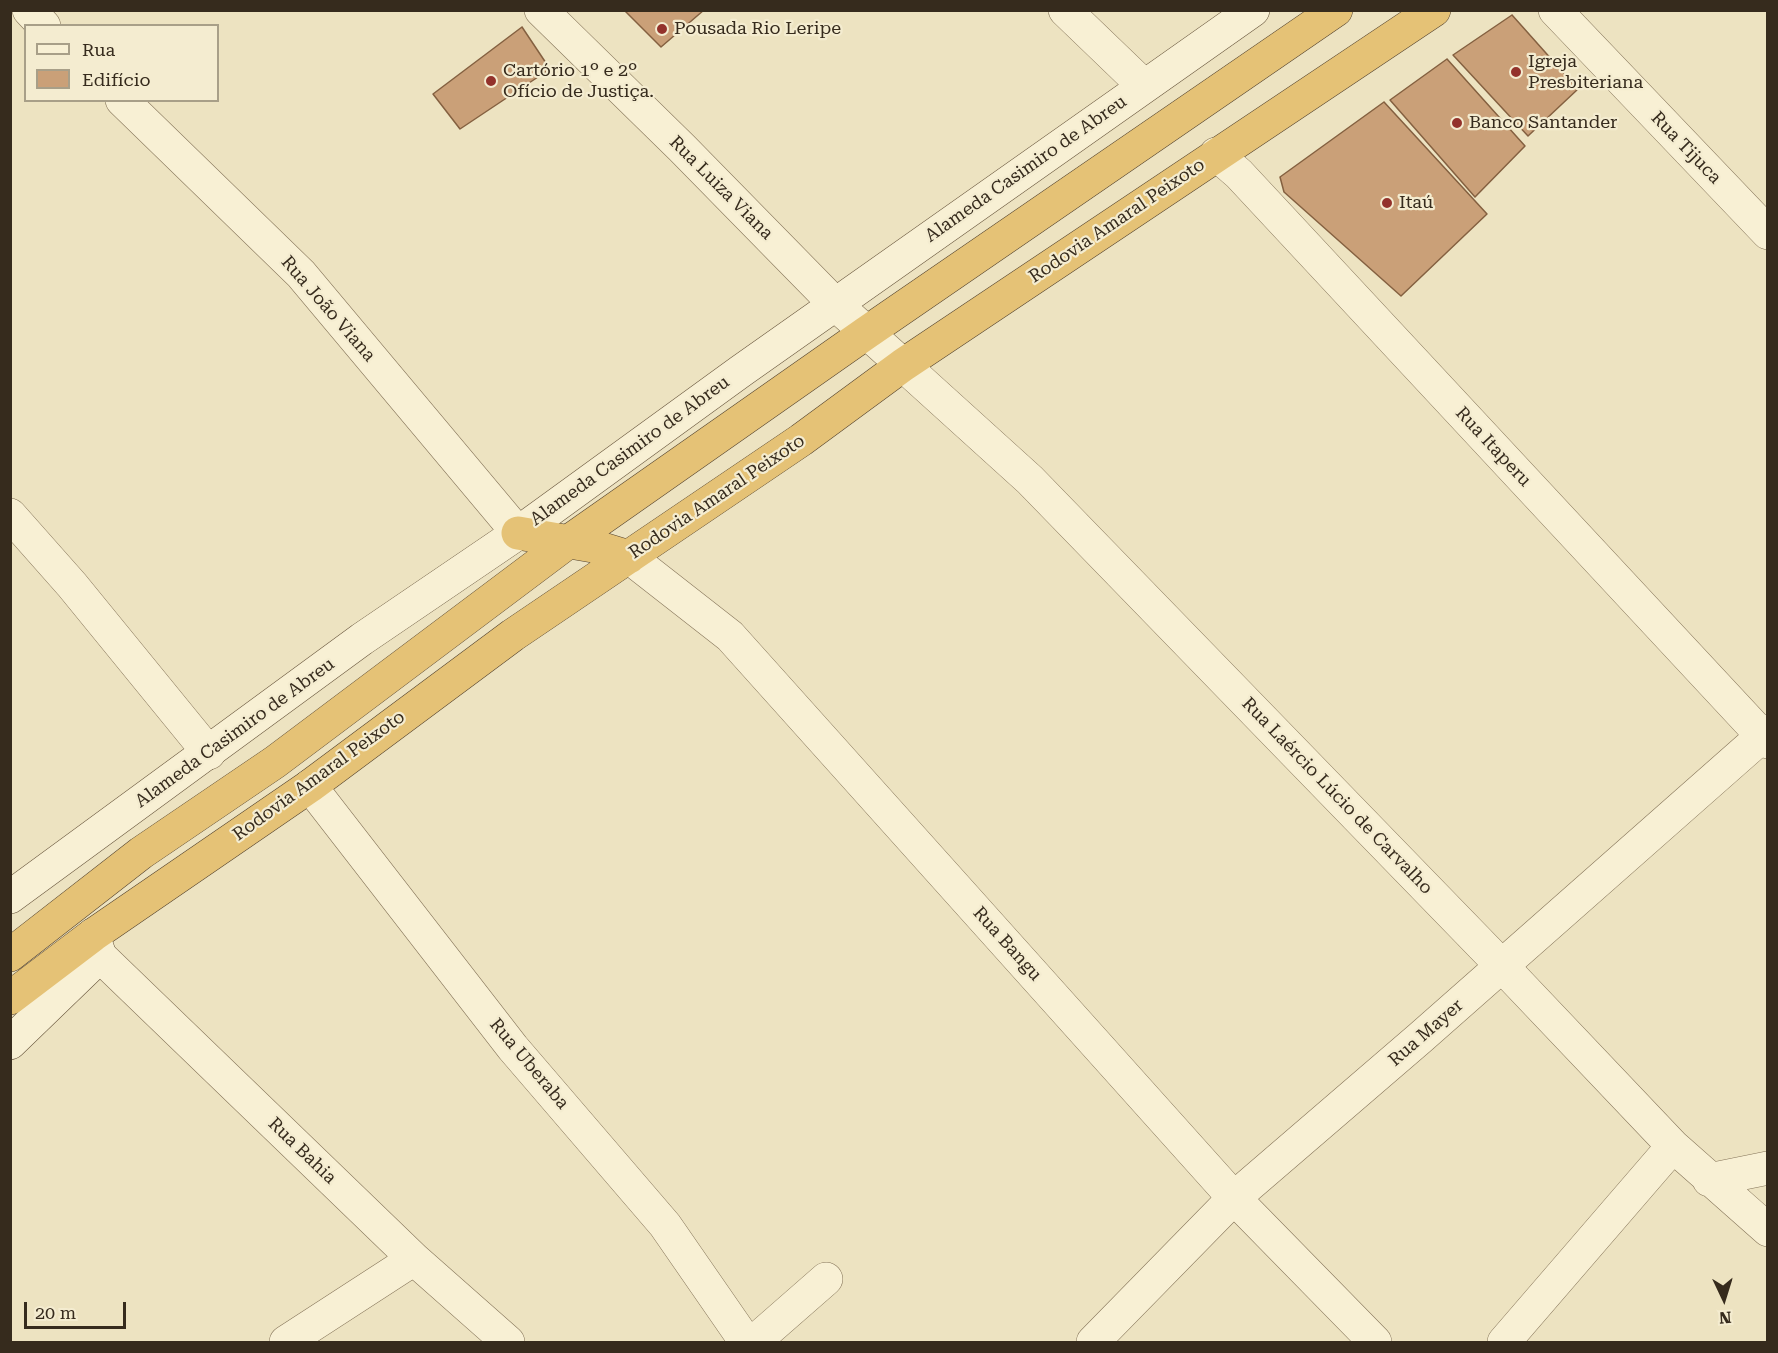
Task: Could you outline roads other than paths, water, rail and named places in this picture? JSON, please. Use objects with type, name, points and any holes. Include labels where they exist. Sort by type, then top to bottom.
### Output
[{"type":"highway","name":"Rodovia Amaral Peixoto","points":[[10,955],[141,853],[275,762],[568,542],[866,333],[1336,10]]},
{"type":"highway","name":"Rodovia Amaral Peixoto","points":[[10,998],[96,945],[455,676],[801,440],[903,365],[1434,10]]},
{"type":"highway","points":[[518,533],[593,546],[629,556]]},
{"type":"street","points":[[29,10],[43,24]]},
{"type":"street","name":"Rua Luiza Viana","points":[[541,10],[682,148],[835,304],[903,365]]},
{"type":"street","points":[[1065,10],[1144,86]]},
{"type":"street","name":"Alameda Casimiro de Abreu","points":[[10,897],[362,639],[518,533],[835,304],[1254,10]]},
{"type":"street","name":"Rua Tijuca","points":[[1555,10],[1767,233]]},
{"type":"street","name":"Rua João Viana","points":[[124,102],[301,274],[518,533]]},
{"type":"street","name":"Rua Itaperu","points":[[1216,154],[1247,183],[1766,736]]},
{"type":"street","name":"Rua Laércio Lúcio de Carvalho","points":[[903,365],[1030,480],[1502,966],[1672,1146],[1767,1230]]},
{"type":"street","points":[[10,515],[72,585],[209,753]]},
{"type":"street","name":"Rua Bangu","points":[[629,556],[730,636],[1234,1198],[1375,1342]]},
{"type":"street","name":"Rua Mayer","points":[[1092,1342],[1234,1198],[1766,736]]},
{"type":"street","name":"Rua Uberaba","points":[[310,786],[513,1048],[665,1225],[746,1342]]},
{"type":"street","points":[[10,1043],[96,945]]},
{"type":"street","name":"Rua Bahia","points":[[96,945],[414,1259],[508,1342]]},
{"type":"street","points":[[1504,1342],[1672,1146]]},
{"type":"street","points":[[1709,1180],[1767,1168]]},
{"type":"street","points":[[286,1342],[414,1259]]},
{"type":"street","points":[[754,1342],[826,1279]]},
{"type":"place","name":"Pousada Rio Leripe","points":[[662,29]]},
{"type":"place","name":"Igreja Presbiteriana","points":[[1516,72]]},
{"type":"place","name":"Cartório 1º e 2º Ofício de Justiça.","points":[[491,81]]},
{"type":"place","name":"Banco Santander","points":[[1457,123]]},
{"type":"place","name":"Itaú","points":[[1387,203]]}]
